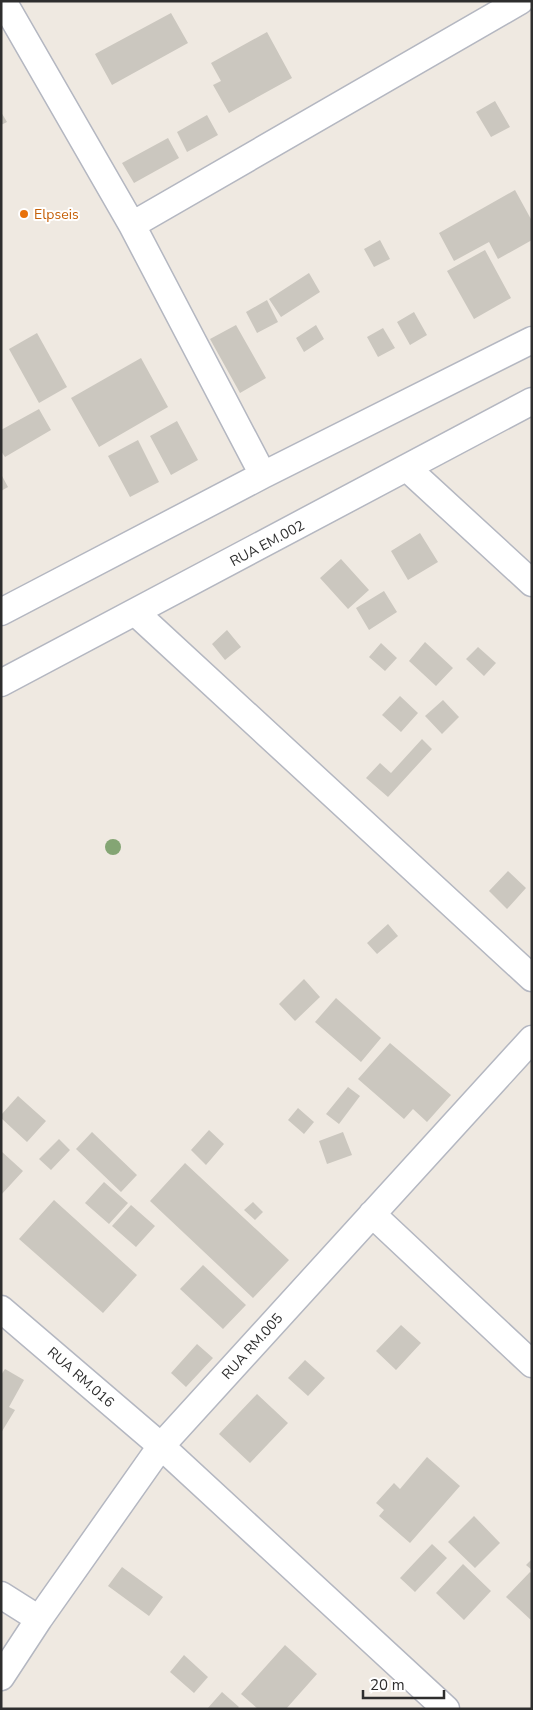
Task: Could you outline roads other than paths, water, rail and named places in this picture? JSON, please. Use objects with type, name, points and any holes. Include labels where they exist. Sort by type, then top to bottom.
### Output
[{"type":"street","points":[[3,1],[132,225],[263,475]]},
{"type":"street","points":[[132,225],[520,1]]},
{"type":"street","points":[[1,612],[263,475],[532,340]]},
{"type":"street","name":"RUA EM.002","points":[[1,684],[532,401]]},
{"type":"street","points":[[408,468],[532,583]]},
{"type":"street","points":[[136,613],[532,978]]},
{"type":"street","name":"RUA RM.005","points":[[1,1677],[161,1446],[532,1038]]},
{"type":"street","points":[[372,1214],[532,1364]]},
{"type":"street","name":"RUA RM.016","points":[[1,1309],[161,1446],[446,1709]]},
{"type":"street","points":[[1,1595],[39,1620]]},
{"type":"place","name":"Elpseis","points":[[24,214]]}]
